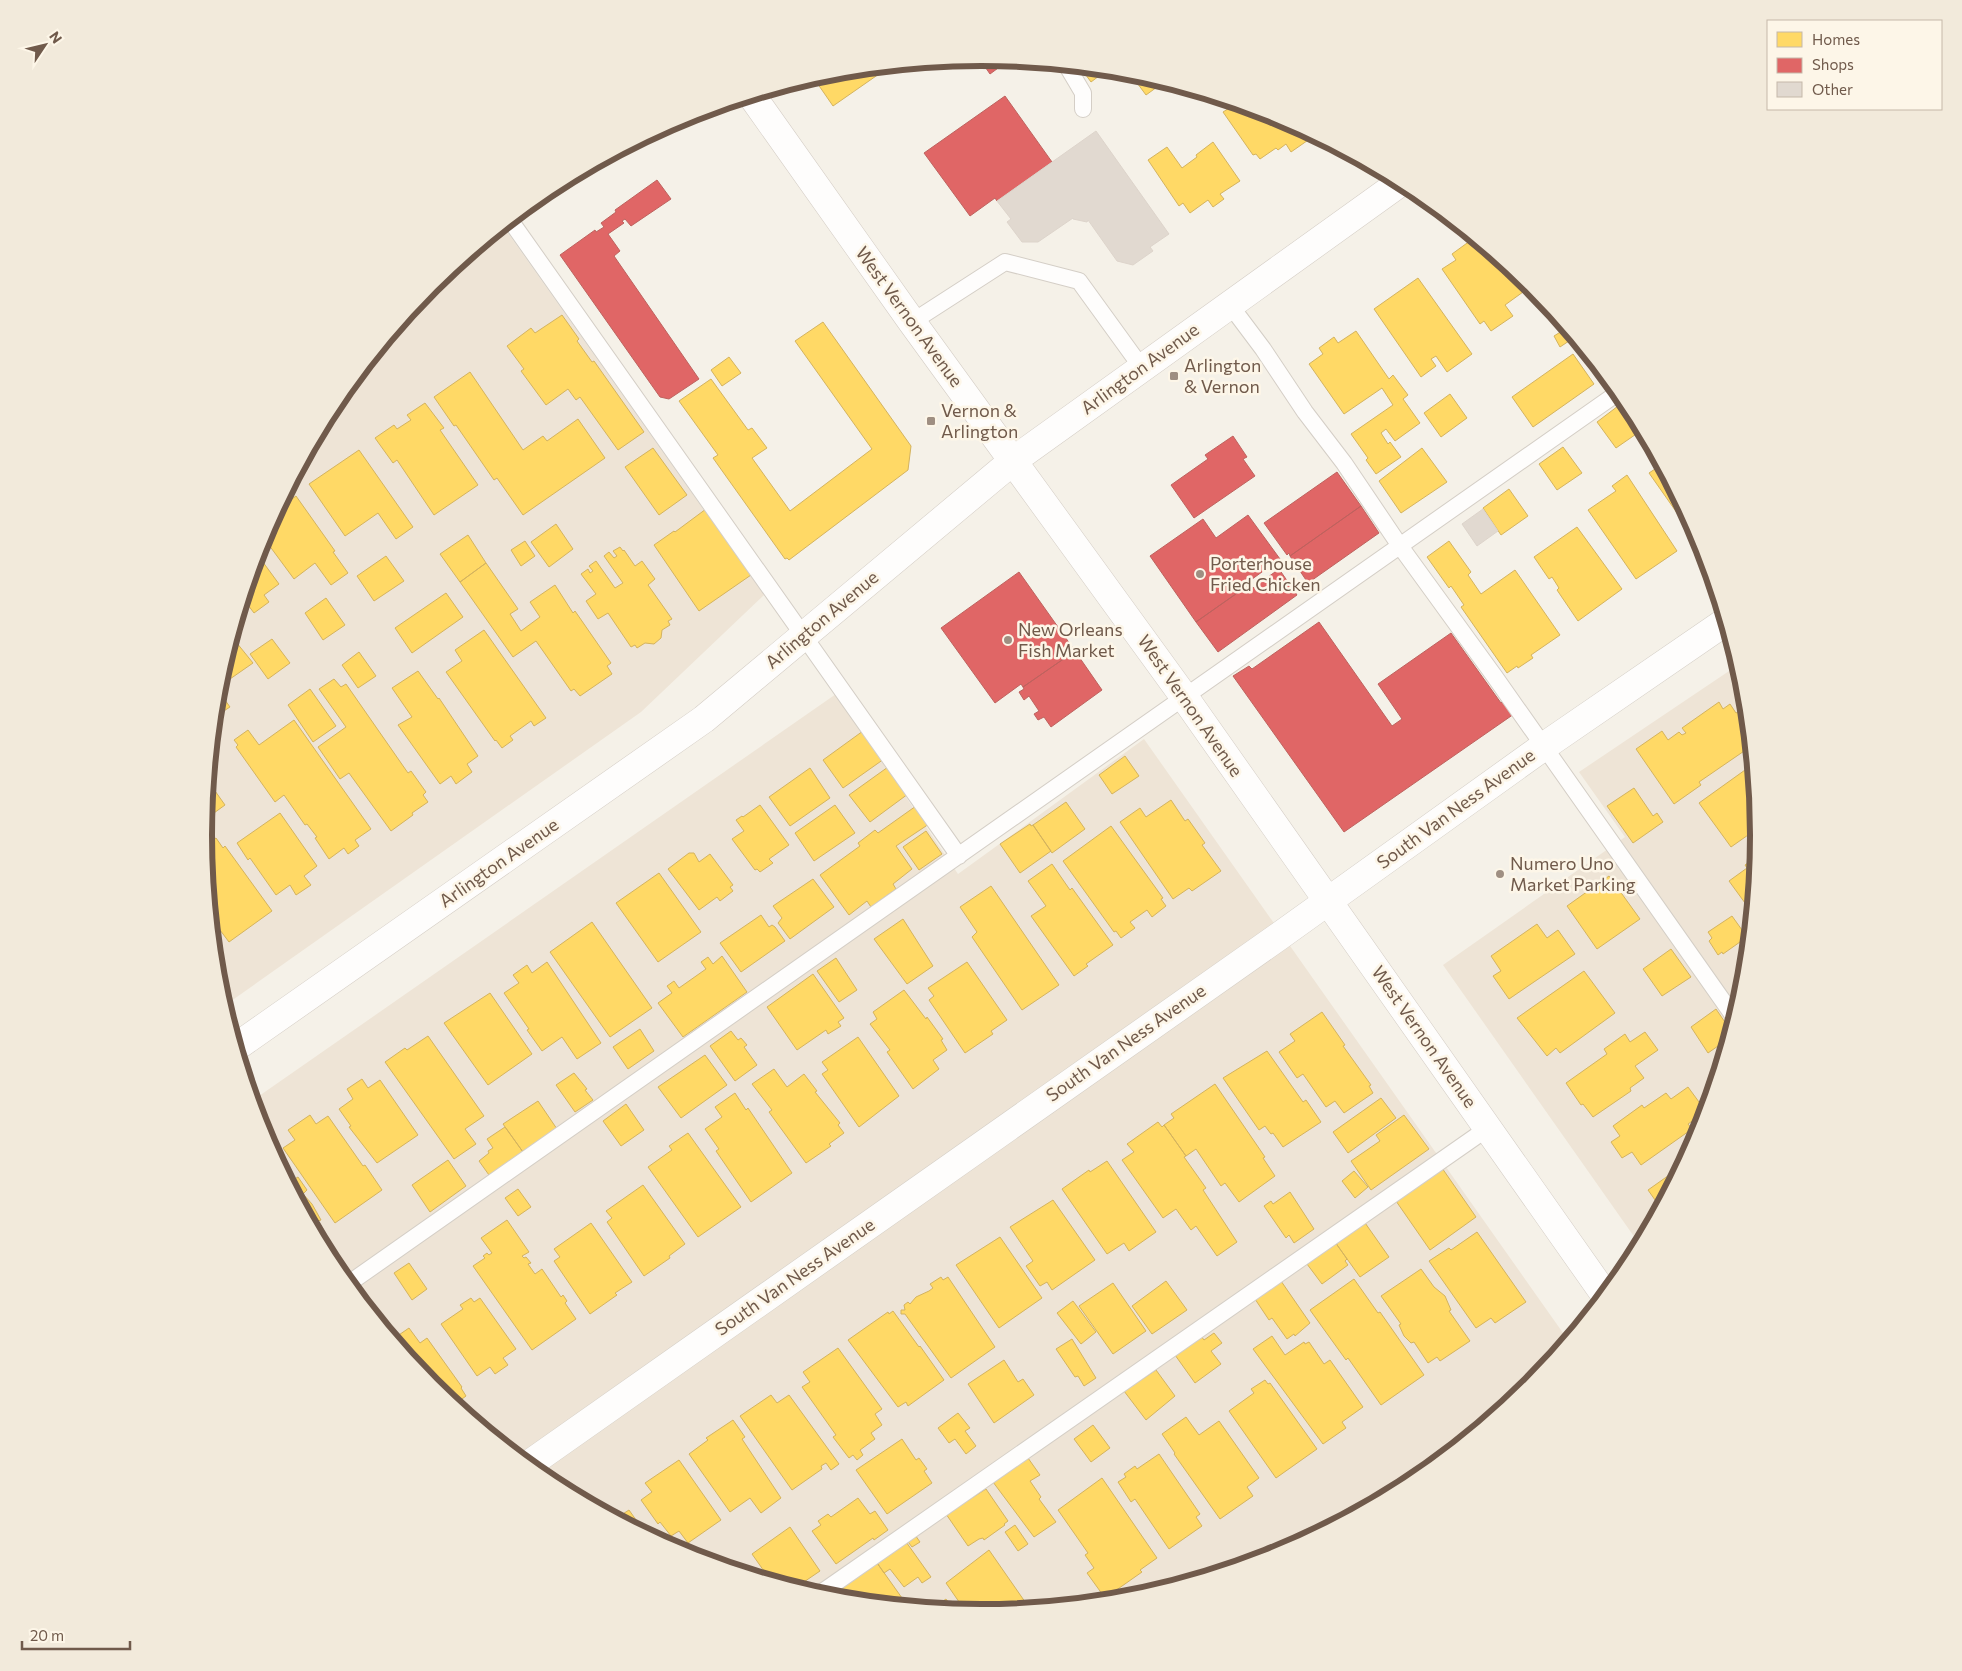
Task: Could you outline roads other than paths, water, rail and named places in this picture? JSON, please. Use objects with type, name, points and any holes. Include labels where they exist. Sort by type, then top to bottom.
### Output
[{"type":"main road","name":"West Vernon Avenue","points":[[755,100],[912,322],[1185,698],[1601,1290]]},
{"type":"main road","name":"Arlington Avenue","points":[[241,1044],[704,719],[1014,460],[1395,187]]},
{"type":"main road","name":"South Van Ness Avenue","points":[[534,1461],[1328,901],[1543,747],[1721,625]]},
{"type":"lane","points":[[1071,72],[1083,93],[1083,109]]},
{"type":"lane","points":[[513,225],[959,856]]},
{"type":"lane","points":[[912,322],[1005,262],[1079,281],[1142,368]]},
{"type":"lane","points":[[1230,305],[1263,349],[1305,412],[1344,463],[1400,546],[1495,677],[1730,1010]]},
{"type":"lane","points":[[354,1280],[1613,397]]},
{"type":"lane","points":[[827,1589],[1488,1128]]},
{"type":"place","name":"Arlington & Vernon","points":[[1174,376]]},
{"type":"place","name":"Vernon & Arlington","points":[[931,421]]},
{"type":"place","name":"Porterhouse Fried Chicken","points":[[1200,574]]},
{"type":"place","name":"New Orleans Fish Market","points":[[1008,640]]},
{"type":"place","name":"Numero Uno Market Parking","points":[[1500,874]]}]
